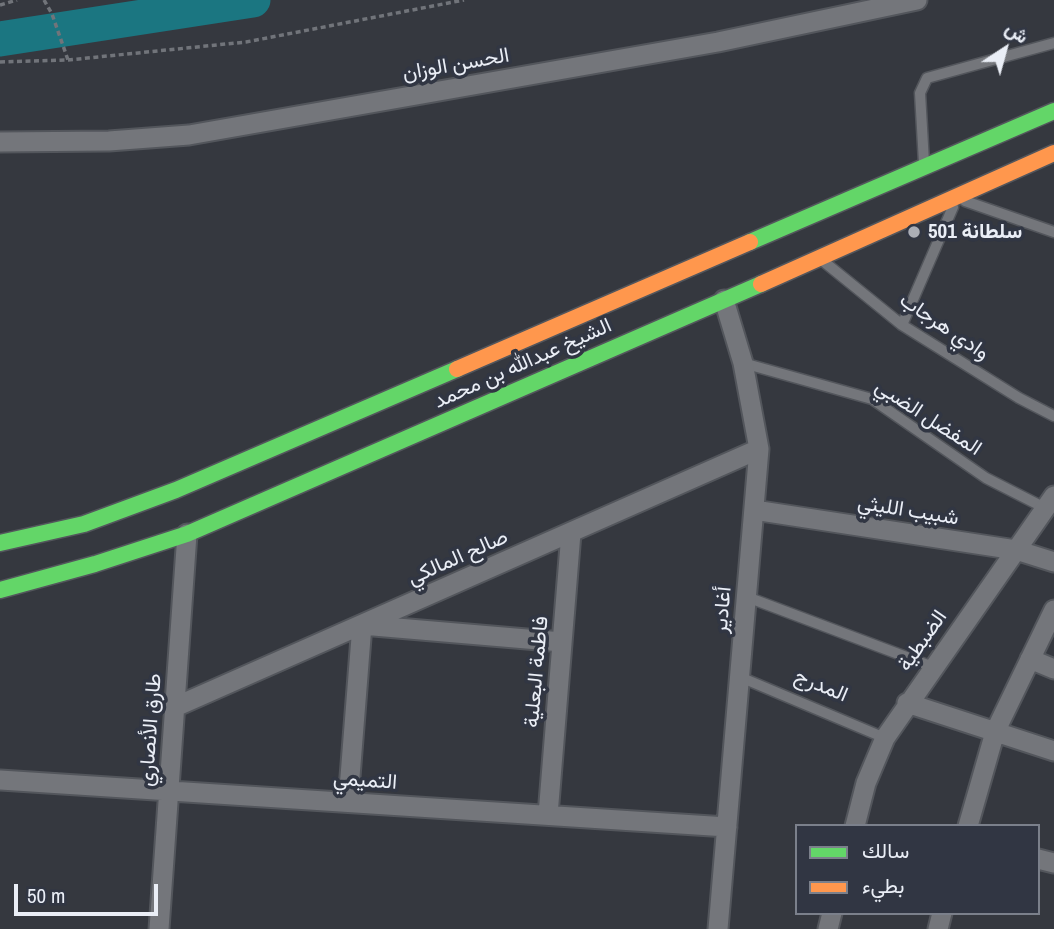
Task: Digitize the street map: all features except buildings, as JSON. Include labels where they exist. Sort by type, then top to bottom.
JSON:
[{"type":"main road","name":"الشيخ عبدالله بن محمد","points":[[0,543],[84,524],[176,489],[1054,111]]},
{"type":"main road","name":"الشيخ عبدالله بن محمد","points":[[0,590],[95,564],[187,534],[957,198],[1054,153]]},
{"type":"street","name":"الحسن الوزان","points":[[0,142],[109,141],[189,135],[718,41],[916,0]]},
{"type":"street","name":"أغادير","points":[[718,929],[759,450],[743,363],[724,300]]},
{"type":"street","name":"صالح المالكي","points":[[175,707],[759,450]]},
{"type":"street","name":"الضبطية","points":[[856,824],[866,783],[885,738],[1050,502]]},
{"type":"street","name":"شبيب الليثي","points":[[754,510],[1016,550],[1054,562]]},
{"type":"street","name":"فاطمة البعلية","points":[[548,815],[571,533]]},
{"type":"street","name":"طارق الأنصاري","points":[[159,929],[187,534]]},
{"type":"street","points":[[0,590],[0,599]]},
{"type":"street","points":[[969,824],[995,732],[1054,610]]},
{"type":"street","points":[[348,802],[362,625],[562,642]]},
{"type":"street","points":[[1030,659],[1054,669]]},
{"type":"street","points":[[907,703],[1054,751]]},
{"type":"street","name":"التميمي","points":[[0,780],[727,827]]},
{"type":"lane","points":[[924,167],[920,93],[927,78],[1054,43]]},
{"type":"lane","points":[[902,325],[957,198],[1054,232]]},
{"type":"lane","name":"وادي هرجاب","points":[[819,258],[902,325],[1019,398],[1054,416]]},
{"type":"lane","name":"المفضل الضبي","points":[[743,363],[872,399],[986,478],[1050,502]]},
{"type":"lane","points":[[747,597],[933,667]]},
{"type":"lane","name":"المدرج","points":[[740,677],[885,738]]},
{"type":"path","points":[[0,5],[17,0]]},
{"type":"path","points":[[44,0],[68,60]]},
{"type":"path","points":[[0,62],[68,60],[246,42],[464,0]]},
{"type":"waterway","points":[[0,39],[253,0]]},
{"type":"traffic: fast","points":[[750,242],[1054,111]]},
{"type":"traffic: fast","points":[[0,590],[95,564],[187,534],[761,284]]},
{"type":"traffic: fast","points":[[0,543],[84,524],[176,490],[457,369]]},
{"type":"traffic: slow","points":[[761,284],[1054,153]]},
{"type":"traffic: slow","points":[[457,369],[750,242]]},
{"type":"place","name":"سلطانة 501","points":[[914,232]]}]
